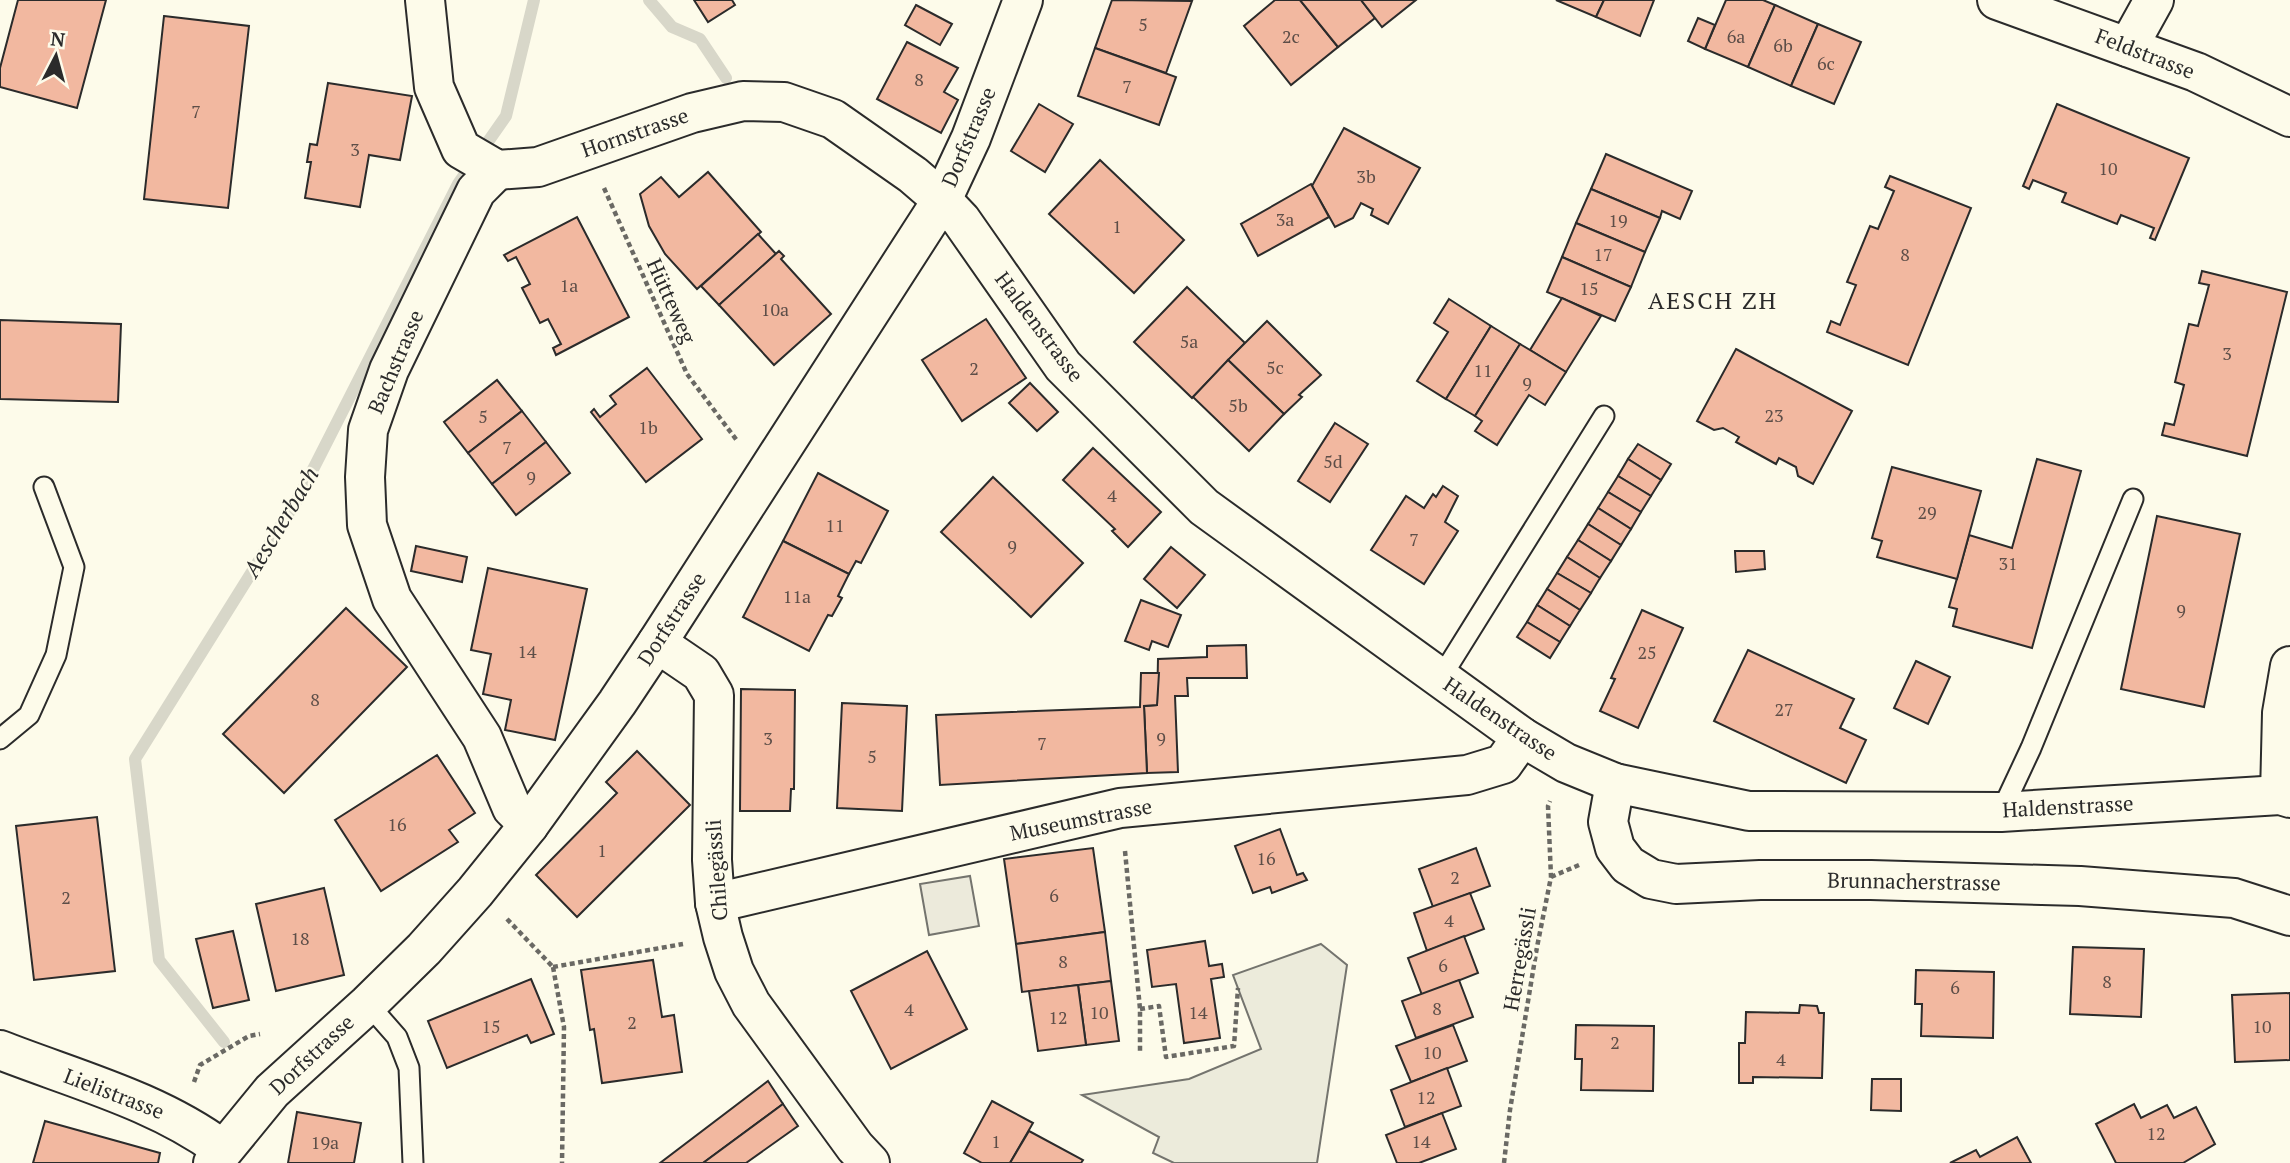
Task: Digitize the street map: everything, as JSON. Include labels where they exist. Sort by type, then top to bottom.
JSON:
[{"type":"street","points":[[425,0],[434,87],[461,149],[497,170]]},
{"type":"street","name":"Dorfstrasse","points":[[218,1156],[272,1091],[424,949],[475,892],[529,825],[617,703],[942,200],[971,138],[1023,0]]},
{"type":"street","name":"Feldstrasse","points":[[1997,0],[2196,72],[2290,117]]},
{"type":"street","points":[[2128,47],[2154,0]]},
{"type":"street","name":"Hornstrasse","points":[[497,170],[538,167],[692,113],[743,101],[783,102],[833,120],[913,175],[942,200]]},
{"type":"street","name":"Bachstrasse","points":[[497,170],[476,191],[385,382],[368,430],[365,477],[367,525],[392,599],[482,737],[512,808],[529,825]]},
{"type":"street","name":"Haldenstrasse","points":[[942,200],[961,220],[1063,366],[1204,507],[1522,737],[1566,763],[1615,783],[1749,811],[2001,812],[2285,797]]},
{"type":"street","name":"Chilegässli","points":[[657,643],[701,673],[714,695],[712,860],[719,920],[734,971],[751,1004],[855,1147],[870,1163]]},
{"type":"street","points":[[2285,797],[2282,713],[2290,666]]},
{"type":"street","name":"Museumstrasse","points":[[719,920],[1120,808],[1467,775],[1503,764],[1522,737]]},
{"type":"street","name":"Brunnacherstrasse","points":[[1615,783],[1608,822],[1615,848],[1628,865],[1651,879],[1676,884],[1760,880],[1871,880],[2080,886],[2234,898],[2290,916]]},
{"type":"street","name":"Lielistrasse","points":[[0,1050],[164,1113],[199,1132],[218,1156]]},
{"type":"lane","points":[[1440,679],[1604,416]]},
{"type":"lane","points":[[0,738],[29,715],[50,667],[74,567],[44,487]]},
{"type":"lane","points":[[2001,812],[2031,748],[2133,499]]},
{"type":"lane","points":[[368,1003],[397,1037],[409,1068],[413,1163]]},
{"type":"path","name":"Hütteweg","points":[[586,149],[687,373],[740,444]]},
{"type":"path","name":"Herregässli","points":[[1504,1163],[1512,1097],[1551,877],[1548,806],[1566,763]]},
{"type":"path","points":[[1120,808],[1140,1009],[1140,1052]]},
{"type":"path","points":[[475,892],[496,908],[553,967],[564,1027],[562,1163]]},
{"type":"path","points":[[553,967],[719,920]]},
{"type":"path","points":[[1140,1009],[1159,1006],[1166,1057],[1234,1046],[1238,988]]},
{"type":"path","points":[[191,1089],[200,1065],[249,1036],[260,1034]]},
{"type":"shaded area","points":[[970,876],[979,926],[929,935],[920,884]]},
{"type":"shaded area","points":[[1321,944],[1347,965],[1317,1163],[1174,1163],[1153,1153],[1159,1137],[1082,1095],[1189,1079],[1261,1049],[1233,975]]},
{"type":"building","points":[[18,0],[106,0],[77,108],[0,87],[0,68]]},
{"type":"building","points":[[694,0],[732,0],[735,5],[708,22]]},
{"type":"building","points":[[1112,0],[1192,1],[1166,73],[1095,48]]},
{"type":"building","points":[[1275,0],[1300,0],[1338,47],[1291,85],[1244,26]]},
{"type":"building","points":[[1300,0],[1361,0],[1375,18],[1338,47]]},
{"type":"building","points":[[1361,0],[1416,0],[1382,27]]},
{"type":"building","points":[[1556,0],[1604,0],[1596,17]]},
{"type":"building","points":[[1604,0],[1654,0],[1640,36],[1596,17]]},
{"type":"building","points":[[1726,0],[1763,0],[1775,5],[1748,67],[1705,49]]},
{"type":"building","points":[[916,5],[952,24],[940,45],[905,25]]},
{"type":"building","points":[[1775,5],[1818,24],[1791,86],[1748,67]]},
{"type":"building","points":[[164,16],[249,26],[228,208],[144,199]]},
{"type":"building","points":[[1698,18],[1715,25],[1705,49],[1688,41]]},
{"type":"building","points":[[1818,24],[1861,42],[1834,104],[1791,86]]},
{"type":"building","points":[[907,42],[958,68],[944,92],[958,100],[941,133],[877,99]]},
{"type":"building","points":[[1095,48],[1176,77],[1159,125],[1078,96]]},
{"type":"building","points":[[328,83],[412,96],[400,160],[369,155],[360,207],[305,198],[311,162],[307,162],[310,144],[317,145]]},
{"type":"building","points":[[1039,104],[1073,124],[1045,172],[1011,151]]},
{"type":"building","points":[[2057,104],[2189,158],[2155,240],[2150,238],[2154,228],[2121,215],[2117,224],[2062,202],[2066,193],[2033,180],[2029,189],[2023,186]]},
{"type":"building","points":[[1344,128],[1420,168],[1388,224],[1371,215],[1373,209],[1361,203],[1353,218],[1335,227],[1312,186]]},
{"type":"building","points":[[1606,154],[1692,191],[1680,219],[1662,211],[1660,218],[1591,189]]},
{"type":"building","points":[[1100,160],[1184,240],[1134,293],[1049,214]]},
{"type":"building","points":[[708,172],[761,232],[697,289],[665,254],[649,226],[640,194],[661,177],[679,197]]},
{"type":"building","points":[[1890,176],[1971,208],[1908,365],[1827,332],[1831,321],[1840,325],[1856,285],[1847,282],[1870,226],[1878,229],[1894,191],[1885,187]]},
{"type":"building","points":[[1311,184],[1329,217],[1258,256],[1241,224]]},
{"type":"building","points":[[1591,189],[1660,218],[1645,252],[1576,223]]},
{"type":"building","points":[[577,217],[629,317],[556,355],[553,348],[561,344],[548,319],[540,323],[522,288],[530,284],[516,257],[508,261],[504,255]]},
{"type":"building","points":[[1576,223],[1645,252],[1631,287],[1562,257]]},
{"type":"building","points":[[758,234],[776,254],[719,305],[701,286]]},
{"type":"building","points":[[779,251],[784,256],[781,259],[831,314],[774,365],[719,305]]},
{"type":"building","points":[[1562,257],[1631,287],[1615,321],[1547,292]]},
{"type":"building","points":[[2202,271],[2287,292],[2247,456],[2162,435],[2165,423],[2174,425],[2184,385],[2175,382],[2189,324],[2198,326],[2209,285],[2199,283]]},
{"type":"building","points":[[1187,287],[1245,343],[1192,398],[1134,342]]},
{"type":"building","points":[[1562,298],[1601,316],[1566,372],[1530,350]]},
{"type":"building","points":[[1449,299],[1491,326],[1446,399],[1417,381],[1448,332],[1434,323]]},
{"type":"building","points":[[986,319],[1026,378],[962,421],[922,360]]},
{"type":"building","points":[[0,320],[121,324],[118,402],[0,399]]},
{"type":"building","points":[[1267,321],[1321,375],[1299,395],[1302,397],[1284,414],[1228,360]]},
{"type":"building","points":[[1491,326],[1520,344],[1475,416],[1446,399]]},
{"type":"building","points":[[1520,344],[1566,372],[1545,405],[1529,395],[1497,445],[1475,431],[1482,421],[1475,416]]},
{"type":"building","points":[[1736,349],[1852,411],[1813,484],[1798,476],[1796,467],[1779,458],[1776,464],[1736,442],[1739,437],[1723,428],[1714,430],[1697,421]]},
{"type":"building","points":[[1228,360],[1284,414],[1249,451],[1193,397]]},
{"type":"building","points":[[647,368],[702,439],[646,482],[591,412],[594,409],[600,417],[616,404],[610,396]]},
{"type":"building","points":[[497,380],[522,411],[468,453],[444,422]]},
{"type":"building","points":[[1030,383],[1058,412],[1037,431],[1009,403]]},
{"type":"building","points":[[522,411],[546,442],[492,484],[468,453]]},
{"type":"building","points":[[1335,423],[1368,444],[1330,502],[1298,481]]},
{"type":"building","points":[[546,442],[570,473],[516,515],[492,484]]},
{"type":"building","points":[[1638,444],[1671,464],[1661,480],[1628,459]]},
{"type":"building","points":[[1093,448],[1161,512],[1128,547],[1112,531],[1115,529],[1063,480]]},
{"type":"building","points":[[1628,459],[1661,480],[1651,496],[1618,476]]},
{"type":"building","points":[[2037,459],[2081,471],[2032,648],[1953,626],[1957,609],[1949,607],[1969,535],[2012,548]]},
{"type":"building","points":[[1892,467],[1981,491],[1957,579],[1877,557],[1882,541],[1872,538]]},
{"type":"building","points":[[818,473],[888,511],[861,563],[856,561],[849,574],[783,541]]},
{"type":"building","points":[[1618,476],[1651,496],[1641,512],[1608,492]]},
{"type":"building","points":[[993,477],[1083,563],[1031,617],[941,532]]},
{"type":"building","points":[[1443,486],[1458,496],[1445,522],[1458,531],[1424,584],[1371,550],[1406,496],[1424,508],[1433,494],[1436,497]]},
{"type":"building","points":[[1608,492],[1641,512],[1631,529],[1598,508]]},
{"type":"building","points":[[1598,508],[1631,529],[1621,545],[1588,524]]},
{"type":"building","points":[[2157,516],[2240,534],[2204,707],[2121,689]]},
{"type":"building","points":[[1588,524],[1621,545],[1611,561],[1578,540]]},
{"type":"building","points":[[1578,540],[1611,561],[1600,578],[1567,557]]},
{"type":"building","points":[[783,541],[849,574],[838,596],[842,598],[832,616],[828,615],[809,651],[743,617]]},
{"type":"building","points":[[416,546],[467,557],[462,582],[411,571]]},
{"type":"building","points":[[1171,547],[1205,575],[1177,608],[1144,579]]},
{"type":"building","points":[[1735,551],[1764,551],[1765,569],[1736,572]]},
{"type":"building","points":[[1567,557],[1600,578],[1591,593],[1557,573]]},
{"type":"building","points":[[488,568],[587,589],[555,740],[505,730],[511,700],[483,694],[491,654],[471,650]]},
{"type":"building","points":[[1557,573],[1591,593],[1580,610],[1547,589]]},
{"type":"building","points":[[1547,589],[1580,610],[1570,626],[1537,605]]},
{"type":"building","points":[[1141,600],[1181,615],[1168,647],[1152,641],[1149,650],[1125,641]]},
{"type":"building","points":[[1537,605],[1570,626],[1560,642],[1527,622]]},
{"type":"building","points":[[346,608],[407,667],[284,793],[223,734]]},
{"type":"building","points":[[1642,610],[1683,628],[1638,728],[1600,711],[1615,679],[1611,678]]},
{"type":"building","points":[[1527,622],[1560,642],[1550,658],[1517,637]]},
{"type":"building","points":[[1246,645],[1247,678],[1187,678],[1188,696],[1175,696],[1178,772],[1147,773],[1144,706],[1157,705],[1158,659],[1207,657],[1207,646]]},
{"type":"building","points":[[1748,650],[1854,699],[1840,728],[1866,740],[1846,783],[1714,721]]},
{"type":"building","points":[[1916,661],[1950,677],[1928,724],[1894,708]]},
{"type":"building","points":[[1141,673],[1159,673],[1157,705],[1144,706],[1147,773],[940,785],[936,715],[1140,707]]},
{"type":"building","points":[[741,689],[795,690],[794,789],[791,789],[790,811],[740,811]]},
{"type":"building","points":[[842,703],[907,706],[902,811],[837,808]]},
{"type":"building","points":[[637,751],[690,805],[577,917],[536,875],[617,793],[606,782]]},
{"type":"building","points":[[437,755],[475,813],[449,830],[458,842],[381,891],[335,820]]},
{"type":"building","points":[[97,817],[115,971],[34,980],[16,826]]},
{"type":"building","points":[[1280,829],[1297,875],[1303,873],[1307,880],[1272,893],[1270,887],[1253,893],[1235,846]]},
{"type":"building","points":[[1093,848],[1105,932],[1016,944],[1004,859]]},
{"type":"building","points":[[1476,848],[1490,886],[1433,907],[1419,869]]},
{"type":"building","points":[[324,888],[344,975],[276,991],[256,904]]},
{"type":"building","points":[[1470,893],[1484,929],[1427,951],[1414,913]]},
{"type":"building","points":[[233,931],[249,1000],[213,1008],[196,939]]},
{"type":"building","points":[[1105,932],[1111,981],[1022,992],[1016,944]]},
{"type":"building","points":[[1464,936],[1478,973],[1422,995],[1408,958]]},
{"type":"building","points":[[1205,941],[1209,966],[1222,964],[1224,977],[1211,979],[1220,1038],[1184,1043],[1176,984],[1152,987],[1147,950]]},
{"type":"building","points":[[2073,947],[2144,949],[2141,1017],[2070,1014]]},
{"type":"building","points":[[927,951],[967,1029],[891,1069],[851,991]]},
{"type":"building","points":[[653,960],[662,1017],[674,1015],[682,1072],[602,1083],[594,1029],[590,1030],[581,970]]},
{"type":"building","points":[[1916,970],[1994,972],[1993,1038],[1921,1036],[1922,1004],[1915,1004]]},
{"type":"building","points":[[531,979],[554,1034],[531,1043],[527,1035],[447,1068],[428,1021]]},
{"type":"building","points":[[1459,980],[1473,1017],[1416,1038],[1402,1001]]},
{"type":"building","points":[[1111,981],[1119,1041],[1086,1045],[1078,985]]},
{"type":"building","points":[[1078,985],[1086,1045],[1038,1051],[1029,991]]},
{"type":"building","points":[[2290,993],[2290,1060],[2235,1062],[2232,995]]},
{"type":"building","points":[[1800,1005],[1817,1006],[1819,1013],[1824,1013],[1822,1078],[1753,1077],[1753,1083],[1739,1083],[1739,1043],[1745,1043],[1746,1012],[1799,1013]]},
{"type":"building","points":[[1453,1025],[1467,1061],[1411,1082],[1396,1046]]},
{"type":"building","points":[[1576,1025],[1654,1026],[1653,1091],[1581,1090],[1582,1059],[1575,1059]]},
{"type":"building","points":[[1447,1068],[1461,1106],[1405,1127],[1391,1090]]},
{"type":"building","points":[[1872,1079],[1901,1079],[1901,1111],[1871,1110]]},
{"type":"building","points":[[768,1081],[783,1104],[703,1163],[660,1163]]},
{"type":"building","points":[[992,1101],[1033,1123],[1010,1163],[982,1163],[964,1153]]},
{"type":"building","points":[[783,1104],[798,1126],[746,1163],[703,1163]]},
{"type":"building","points":[[2134,1104],[2141,1118],[2167,1105],[2174,1118],[2196,1107],[2215,1144],[2183,1163],[2116,1163],[2096,1124]]},
{"type":"building","points":[[297,1112],[361,1123],[354,1163],[288,1163]]},
{"type":"building","points":[[1442,1113],[1456,1149],[1419,1163],[1397,1163],[1386,1135]]},
{"type":"building","points":[[45,1121],[160,1153],[158,1163],[33,1163]]},
{"type":"building","points":[[1029,1131],[1083,1160],[1081,1163],[1010,1163]]},
{"type":"building","points":[[2017,1137],[2031,1163],[1950,1163],[1976,1150],[1980,1157]]},
{"type":"waterway","name":"Aescherbach","points":[[478,156],[506,116],[534,0]]},
{"type":"waterway","points":[[649,0],[672,27],[700,39],[726,78]]},
{"type":"waterway","name":"Aescherbach","points":[[224,1042],[159,960],[135,759],[300,495],[467,171]]},
{"type":"district","name":"AESCH ZH","points":[[1713,301]]}]
